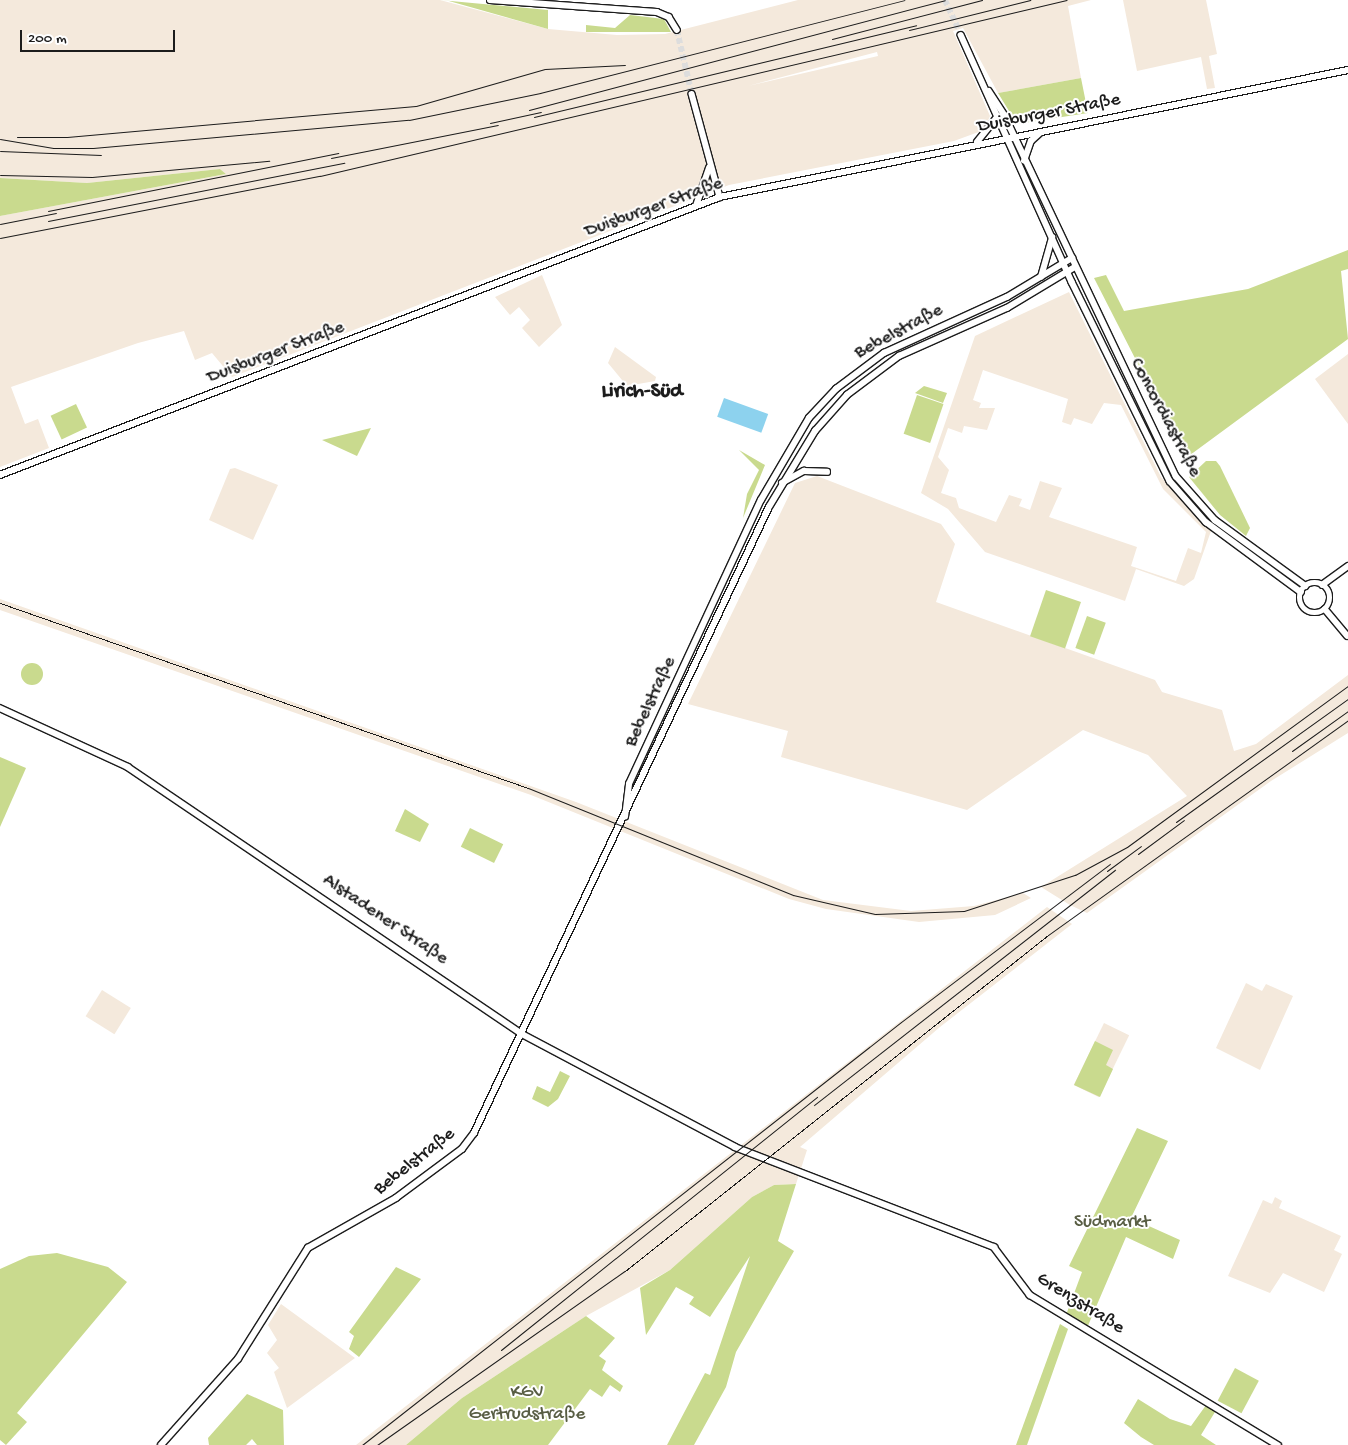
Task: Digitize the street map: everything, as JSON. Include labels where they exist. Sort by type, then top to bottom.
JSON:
[{"type":"street","points":[[490,0],[657,12],[669,17],[677,30]]},
{"type":"street","points":[[961,35],[984,85]]},
{"type":"street","name":"Duisburger Straße","points":[[0,475],[720,197],[977,143],[1348,70]]},
{"type":"street","name":"Concordiastraße","points":[[984,85],[1006,138],[1068,272],[1176,489],[1206,522],[1301,592],[1305,610],[1315,613],[1325,609]]},
{"type":"street","name":"Concordiastraße","points":[[984,85],[999,104],[1150,428],[1182,484],[1222,526],[1306,586]]},
{"type":"street","points":[[692,94],[709,168],[720,197]]},
{"type":"street","points":[[977,143],[997,117]]},
{"type":"street","points":[[1024,161],[1031,140],[1042,131]]},
{"type":"street","points":[[695,207],[709,168]]},
{"type":"street","points":[[1040,277],[1052,238]]},
{"type":"street","points":[[1065,262],[1072,258]]},
{"type":"street","name":"Bebelstraße","points":[[625,817],[629,784],[714,601],[783,457],[820,405],[884,353],[971,313],[1065,262]]},
{"type":"street","points":[[1068,272],[1075,267]]},
{"type":"street","name":"Bebelstraße","points":[[161,1445],[238,1359],[308,1248],[379,1209],[462,1149],[482,1120],[782,483],[815,431],[862,382],[909,351],[966,326],[1068,272]]},
{"type":"street","points":[[966,326],[971,313]]},
{"type":"street","points":[[782,483],[804,471],[827,472]]},
{"type":"street","points":[[1301,592],[1306,586],[1322,585],[1348,566]]},
{"type":"street","points":[[1322,585],[1330,595],[1325,609],[1348,636]]},
{"type":"street","points":[[714,601],[723,606]]},
{"type":"street","name":"Alstadener Straße","points":[[0,708],[128,767],[522,1034],[754,1155]]},
{"type":"street","name":"Grenzstraße","points":[[754,1155],[994,1247],[1030,1295],[1278,1445]]},
{"type":"street","points":[[1266,1445],[1268,1438]]},
{"type":"shaded area","points":[[0,0],[440,0],[548,29],[617,35],[665,34],[798,0],[1091,0],[1068,6],[1081,78],[998,93],[963,28],[953,31],[990,116],[984,130],[954,141],[729,185],[232,377],[212,353],[195,360],[184,331],[138,343],[11,387],[25,424],[38,419],[49,448],[0,467],[0,216],[226,174],[220,169],[87,183],[0,178]],"holes":[[[877,52],[878,56],[748,86]]]},
{"type":"shaded area","points":[[1123,0],[1206,0],[1217,54],[1209,56],[1215,88],[1207,89],[1201,57],[1137,71]]},
{"type":"shaded area","points":[[542,275],[562,325],[539,347],[522,328],[530,320],[519,307],[510,315],[495,297]]},
{"type":"shaded area","points":[[1069,292],[1161,477],[1211,531],[1194,579],[1184,586],[1136,569],[1125,601],[985,552],[948,509],[921,493],[975,336]],"holes":[[[983,370],[1068,399],[1062,422],[1071,425],[1074,418],[1092,424],[1104,403],[1121,405],[1163,489],[1206,532],[1201,553],[1188,548],[1176,581],[1131,566],[1137,547],[1049,517],[1062,488],[1040,481],[1030,510],[1019,506],[1022,499],[1009,495],[996,522],[959,508],[956,498],[941,493],[949,470],[938,457],[948,428],[962,433],[964,426],[987,430],[995,408],[979,408],[981,403],[973,400]]]},
{"type":"shaded area","points":[[615,347],[656,377],[655,381],[627,386],[608,363]]},
{"type":"shaded area","points":[[1348,354],[1348,424],[1315,379]]},
{"type":"shaded area","points":[[235,468],[278,485],[253,540],[209,520],[230,469]]},
{"type":"shaded area","points":[[817,476],[941,524],[955,544],[936,602],[1155,680],[1162,692],[1222,710],[1234,751],[1256,744],[1348,675],[1348,733],[1271,781],[1087,913],[1070,905],[1041,887],[1187,796],[1148,755],[1083,730],[967,810],[781,757],[788,731],[688,704],[795,483]]},
{"type":"shaded area","points":[[0,599],[576,802],[823,900],[911,911],[974,906],[1023,893],[1031,898],[995,915],[919,922],[826,909],[789,899],[531,795],[0,610]]},
{"type":"shaded area","points":[[1047,907],[1072,924],[940,1027],[800,1147],[807,1150],[796,1184],[774,1185],[752,1197],[670,1270],[586,1316],[462,1398],[406,1445],[356,1445]]},
{"type":"shaded area","points":[[1246,983],[1262,991],[1266,984],[1293,996],[1260,1070],[1216,1048]]},
{"type":"shaded area","points":[[102,990],[131,1008],[114,1034],[86,1016]]},
{"type":"shaded area","points":[[1104,1023],[1129,1035],[1099,1097],[1074,1085]]},
{"type":"shaded area","points":[[1275,1197],[1282,1201],[1279,1208],[1341,1236],[1334,1250],[1342,1254],[1324,1292],[1283,1273],[1270,1293],[1228,1276],[1263,1200],[1272,1204]]},
{"type":"shaded area","points":[[281,1304],[355,1358],[287,1408],[274,1372],[279,1368],[267,1353],[277,1340],[268,1325]]},
{"type":"green space","points":[[440,0],[548,10],[548,29],[449,1]]},
{"type":"green space","points":[[630,15],[664,19],[671,32],[586,32],[586,25],[615,28]]},
{"type":"green space","points":[[1081,78],[1088,113],[1017,124],[998,93]]},
{"type":"green space","points":[[220,169],[226,174],[0,216],[0,178],[87,183]]},
{"type":"green space","points":[[1348,250],[1348,269],[1341,271],[1348,339],[1186,458],[1094,278],[1106,275],[1124,311],[1248,289]]},
{"type":"green space","points":[[924,386],[947,393],[943,403],[915,393]]},
{"type":"green space","points":[[917,395],[943,404],[930,443],[904,434]]},
{"type":"green space","points":[[76,404],[87,428],[62,439],[51,416]]},
{"type":"green space","points":[[371,428],[357,456],[322,440]]},
{"type":"green space","points":[[739,450],[765,465],[743,518],[747,494],[759,470]]},
{"type":"green space","points":[[1206,461],[1216,461],[1220,466],[1250,528],[1246,536],[1220,515],[1189,477]]},
{"type":"green space","points":[[1046,590],[1081,602],[1065,648],[1030,636]]},
{"type":"green space","points":[[1087,616],[1106,623],[1094,655],[1075,648]]},
{"type":"green space","points":[[28,663],[36,663],[43,670],[43,678],[36,685],[28,685],[21,678],[21,670]]},
{"type":"green space","points":[[0,757],[26,768],[0,827]]},
{"type":"green space","points":[[405,809],[429,824],[420,842],[395,831]]},
{"type":"green space","points":[[470,828],[503,844],[494,863],[461,847]]},
{"type":"green space","points":[[1095,1041],[1113,1050],[1106,1065],[1113,1069],[1100,1097],[1074,1085]]},
{"type":"green space","points":[[560,1071],[570,1076],[558,1099],[548,1107],[532,1099],[537,1086],[550,1092]]},
{"type":"green space","name":"Südmarkt","points":[[1137,1128],[1168,1141],[1131,1218],[1180,1240],[1173,1259],[1126,1237],[1087,1328],[1066,1315],[1082,1272],[1069,1266]]},
{"type":"green space","points":[[796,1184],[778,1241],[794,1251],[736,1352],[726,1387],[694,1445],[667,1445],[705,1373],[710,1375],[750,1256],[710,1317],[689,1304],[694,1297],[676,1287],[646,1335],[640,1288],[670,1270],[752,1197],[774,1185]]},
{"type":"green space","points":[[57,1253],[108,1267],[127,1282],[17,1413],[27,1422],[6,1445],[0,1440],[0,1269],[29,1256]]},
{"type":"green space","points":[[396,1267],[421,1279],[359,1357],[349,1349],[354,1336],[349,1332]]},
{"type":"green space","name":"KGV Gertrudstraße","points":[[586,1316],[615,1338],[599,1356],[606,1361],[602,1370],[623,1386],[620,1392],[610,1385],[602,1397],[590,1389],[548,1445],[406,1445],[462,1398]]},
{"type":"green space","points":[[1060,1324],[1068,1329],[1027,1445],[1016,1445]]},
{"type":"green space","points":[[1235,1368],[1259,1381],[1241,1413],[1218,1401]]},
{"type":"green space","points":[[247,1394],[283,1410],[284,1445],[257,1445],[252,1439],[246,1445],[209,1445],[208,1438]]},
{"type":"green space","points":[[1138,1399],[1170,1419],[1191,1426],[1209,1401],[1218,1407],[1201,1435],[1216,1445],[1154,1445],[1124,1423]]},
{"type":"water","points":[[724,398],[768,414],[761,433],[717,417]]},
{"type":"tunnel","points":[[945,0],[961,35]]},
{"type":"tunnel","points":[[677,30],[692,94]]},
{"type":"railway","points":[[0,139],[53,148],[93,148],[409,120],[540,93],[904,0]]},
{"type":"railway","points":[[529,110],[945,0]]},
{"type":"railway","points":[[832,39],[982,0]]},
{"type":"railway","points":[[909,30],[1030,0]]},
{"type":"railway","points":[[0,238],[320,176],[1067,0]]},
{"type":"railway","points":[[534,117],[916,25]]},
{"type":"railway","points":[[17,137],[67,137],[416,106],[545,69],[625,65]]},
{"type":"railway","points":[[490,123],[541,112]]},
{"type":"railway","points":[[331,158],[498,125]]},
{"type":"railway","points":[[0,151],[101,155]]},
{"type":"railway","points":[[48,211],[338,153]]},
{"type":"railway","points":[[0,175],[92,177],[269,161]]},
{"type":"railway","points":[[48,221],[344,163]]},
{"type":"railway","points":[[0,224],[56,213]]},
{"type":"railway","points":[[0,603],[528,788],[793,895],[875,914],[964,911],[1075,875],[1127,847],[1348,686]]},
{"type":"railway","points":[[1176,822],[1348,699]]},
{"type":"railway","points":[[1292,751],[1348,711]]},
{"type":"railway","points":[[377,1445],[625,1271],[1048,935],[1348,720]]},
{"type":"railway","points":[[1138,854],[1184,820]]},
{"type":"railway","points":[[1107,871],[1141,846]]},
{"type":"railway","points":[[362,1445],[901,1022],[1110,864]]},
{"type":"railway","points":[[814,1105],[1115,870]]},
{"type":"railway","points":[[501,1350],[817,1097]]},
{"type":"district","name":"Lirich-Süd","points":[[642,393]]}]
